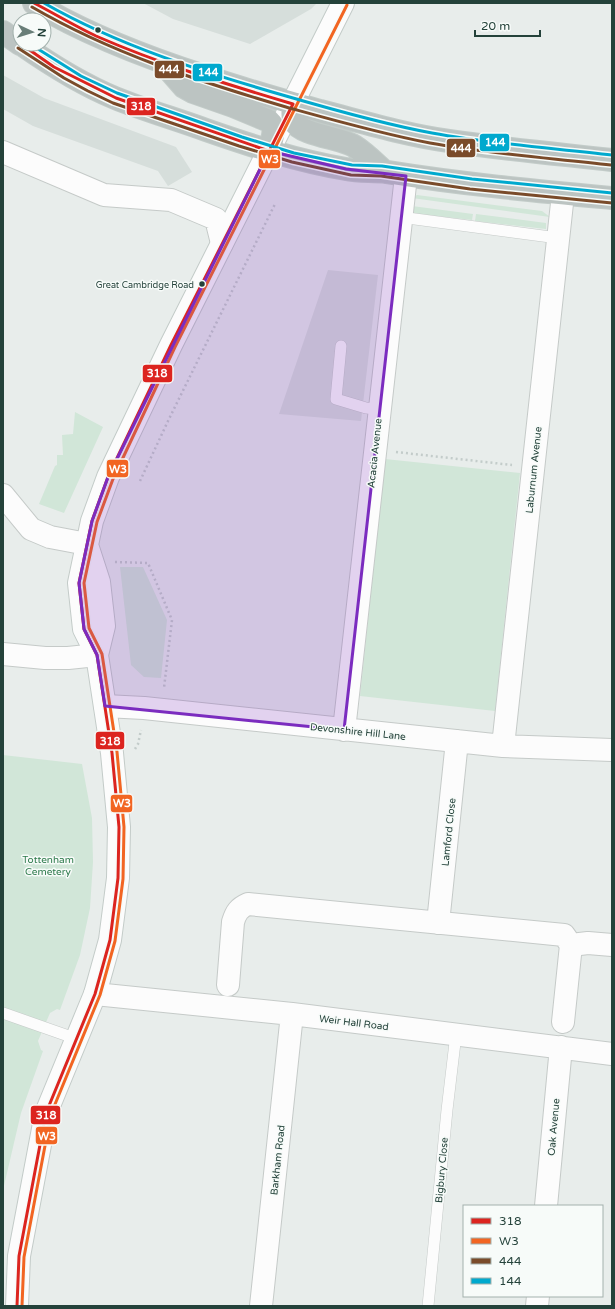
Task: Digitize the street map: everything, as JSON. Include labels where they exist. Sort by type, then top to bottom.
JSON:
[{"type":"highway","points":[[34,3],[84,30],[162,62],[293,104],[418,136],[612,160]]},
{"type":"highway","points":[[3,32],[12,38]]},
{"type":"highway","points":[[32,52],[54,67],[116,98],[269,151],[311,162],[346,169],[563,194],[612,198]]},
{"type":"highway","points":[[162,62],[184,86],[193,92],[269,121],[274,129],[269,151]]},
{"type":"highway","points":[[293,104],[292,115],[294,122],[299,127],[355,146],[395,174]]},
{"type":"street","points":[[17,1306],[19,1256],[46,1113],[96,994],[110,940],[118,878],[120,827],[97,654],[104,626],[99,582],[87,544],[92,521],[108,477],[202,281],[343,3]]},
{"type":"street","points":[[3,152],[104,194],[171,200],[216,219],[222,243]]},
{"type":"street","name":"Acacia Avenue","points":[[344,730],[400,217],[395,174]]},
{"type":"street","name":"Laburnum Avenue","points":[[503,746],[563,194]]},
{"type":"street","points":[[3,495],[31,529],[50,537],[87,544]]},
{"type":"street","points":[[3,654],[45,658],[68,658],[97,654]]},
{"type":"street","name":"Devonshire Hill Lane","points":[[105,706],[144,708],[503,746],[612,750]]},
{"type":"street","name":"Lamford Close","points":[[438,923],[457,741]]},
{"type":"street","points":[[228,985],[233,922],[240,907],[248,904],[438,923],[612,945]]},
{"type":"street","name":"Oak Avenue","points":[[546,1205],[562,1035],[568,940]]},
{"type":"street","name":"Weir Hall Road","points":[[96,994],[292,1014],[456,1034],[562,1035],[612,1054]]},
{"type":"street","name":"Barkham Road","points":[[261,1306],[292,1014]]},
{"type":"lane","points":[[400,217],[558,238]]},
{"type":"lane","points":[[341,346],[336,399],[366,408],[379,409]]},
{"type":"lane","points":[[226,1008],[228,985]]},
{"type":"lane","points":[[3,1013],[77,1038]]},
{"type":"lane","name":"Bigbury Close","points":[[428,1306],[456,1034]]},
{"type":"path","points":[[140,481],[171,414],[275,204]]},
{"type":"path","points":[[393,452],[512,465]]},
{"type":"path","points":[[114,562],[148,563],[172,620],[164,688]]},
{"type":"highlighted area","points":[[269,151],[346,169],[406,176],[344,730],[105,706],[97,655],[84,629],[79,583],[92,521],[108,477]]},
{"type":"shaded area","points":[[143,3],[317,3],[311,9],[250,44],[173,19]]},
{"type":"shaded area","points":[[3,75],[44,98],[176,147],[192,172],[168,186],[158,171],[33,126],[3,109]]},
{"type":"shaded area","points":[[328,270],[378,275],[361,421],[279,414]]},
{"type":"green space","points":[[417,195],[542,211],[550,217],[412,198]]},
{"type":"green space","points":[[412,206],[473,214],[472,220],[410,213]]},
{"type":"green space","points":[[476,214],[546,223],[546,229],[475,221]]},
{"type":"green space","points":[[75,412],[103,427],[64,513],[39,504],[55,466],[57,465],[57,455],[63,455],[62,435],[73,434]]},
{"type":"green space","points":[[385,459],[520,473],[495,711],[360,696]]},
{"type":"green space","points":[[120,567],[143,567],[167,620],[161,678],[144,677],[131,665]]},
{"type":"green space","name":"Tottenham Cemetery","points":[[3,755],[82,764],[92,818],[93,862],[90,908],[80,955],[60,1010],[57,1009],[50,1013],[38,1041],[41,1050],[43,1051],[21,1113],[3,1190]]},
{"type":"transit line","name":"318","points":[[17,1306],[19,1256],[46,1113],[95,994],[110,940],[118,878],[119,827],[112,753],[97,655],[84,629],[79,583],[92,521],[108,477],[171,345],[293,104],[144,56],[96,36],[34,3]]},
{"type":"transit line","name":"144","points":[[44,3],[102,32],[162,57],[255,87],[359,116],[454,137],[612,155]]},
{"type":"transit line","name":"W3","points":[[22,1306],[24,1257],[51,1114],[100,995],[115,941],[123,879],[124,827],[117,752],[102,654],[89,628],[84,583],[97,522],[113,479],[175,347],[347,5]]},
{"type":"transit line","name":"444","points":[[32,7],[124,52],[220,87],[322,117],[394,135],[453,147],[611,165]]},
{"type":"transit line","name":"444","points":[[24,52],[64,78],[113,103],[239,146],[292,162],[351,175],[381,176],[470,189],[612,203]]},
{"type":"transit line","name":"318","points":[[32,52],[54,67],[116,98],[269,151]]},
{"type":"transit line","name":"144","points":[[43,52],[81,76],[117,93],[242,137],[294,153],[352,165],[382,166],[472,179],[612,193]]},
{"type":"place","name":"Great Cambridge Road","points":[[202,284]]}]
